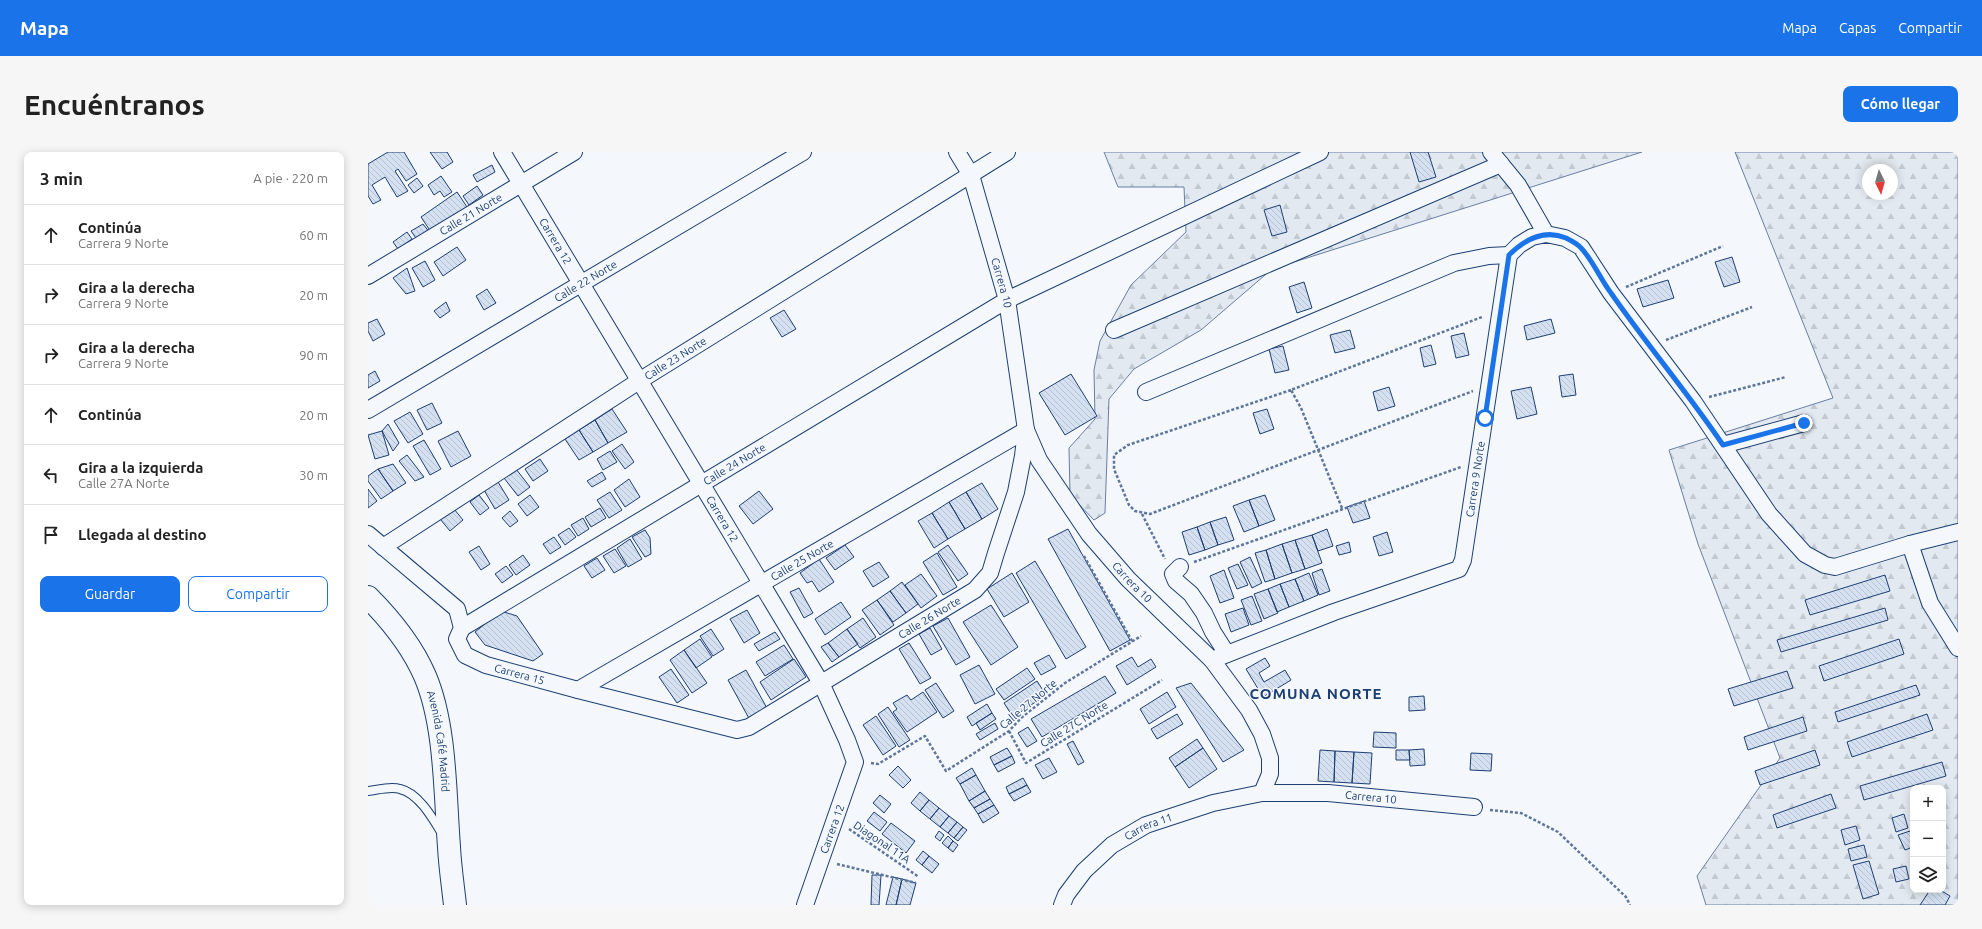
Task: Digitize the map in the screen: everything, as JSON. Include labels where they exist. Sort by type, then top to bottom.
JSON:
[{"type":"street","name":"Carrera 12","points":[[502,152],[821,683],[847,740],[855,762],[805,905]]},
{"type":"street","name":"Calle 21 Norte","points":[[368,276],[574,152]]},
{"type":"street","name":"Calle 22 Norte","points":[[368,410],[803,152]]},
{"type":"street","name":"Carrera 10","points":[[957,152],[971,176],[1007,300],[1026,430],[1039,460],[1089,534],[1128,579],[1212,660],[1249,710],[1262,734],[1270,758],[1270,774],[1262,793],[1328,793],[1474,807]]},
{"type":"street","name":"Calle 23 Norte","points":[[383,547],[639,381],[971,176],[1007,152]]},
{"type":"street","name":"Calle 24 Norte","points":[[462,628],[1007,300],[1320,152]]},
{"type":"street","points":[[1114,330],[1496,158],[1518,185],[1546,234]]},
{"type":"street","points":[[1146,392],[1454,263],[1489,256],[1509,255],[1519,245],[1532,237],[1546,234],[1565,238],[1581,247],[1611,293],[1693,401],[1770,514],[1805,554],[1825,565],[1835,567],[1843,566],[1910,544],[1958,532]]},
{"type":"street","name":"Carrera 9 Norte","points":[[1212,660],[1334,612],[1459,569],[1463,560],[1509,255]]},
{"type":"street","points":[[1723,445],[1804,423]]},
{"type":"street","name":"Calle 25 Norte","points":[[578,690],[1026,430]]},
{"type":"street","name":"Calle 26 Norte","points":[[737,730],[749,727],[975,590],[990,573],[1016,492],[1026,430]]},
{"type":"street","name":"Carrera 15","points":[[368,534],[457,609],[462,628],[457,639],[465,656],[486,665],[737,730]]},
{"type":"street","points":[[1910,544],[1930,603],[1958,648]]},
{"type":"street","points":[[1177,570],[1176,581],[1191,594],[1204,613],[1213,632],[1227,654]]},
{"type":"street","name":"Avenida Café Madrid","points":[[368,598],[392,623],[404,640],[425,677],[440,741],[444,767],[449,847],[455,905]]},
{"type":"street","name":"Carrera 11","points":[[1062,905],[1066,895],[1084,871],[1112,845],[1146,825],[1213,803],[1262,793]]},
{"type":"lane","points":[[368,791],[390,788],[400,789],[409,793],[425,808],[434,820],[449,847]]},
{"type":"path","points":[[1611,293],[1723,246]]},
{"type":"path","points":[[1650,345],[1752,307]]},
{"type":"path","points":[[1490,384],[1150,514],[1141,514],[1129,505],[1114,468],[1114,455],[1128,445],[1291,390],[1501,310]]},
{"type":"path","points":[[1693,401],[1786,377]]},
{"type":"path","points":[[1291,390],[1301,408],[1342,508]]},
{"type":"path","points":[[1141,514],[1177,570],[1342,508],[1478,460]]},
{"type":"path","points":[[1083,554],[1132,641]]},
{"type":"path","name":"Calle 27 Norte","points":[[855,762],[878,764],[925,736],[946,771],[1009,731],[1021,718],[1065,683],[1141,636]]},
{"type":"path","name":"Calle 27C Norte","points":[[1009,731],[1026,763],[1162,680]]},
{"type":"path","points":[[1474,807],[1521,813],[1558,832],[1626,897],[1630,905]]},
{"type":"path","name":"Diagonal 11A","points":[[835,820],[919,876]]},
{"type":"path","points":[[821,860],[916,883]]},
{"type":"green space","points":[[1104,152],[1642,152],[1272,269],[1201,330],[1134,369],[1109,399],[1105,513],[1094,520],[1070,495],[1069,448],[1095,419],[1094,370],[1100,341],[1131,285],[1186,232],[1184,187],[1118,187]]},
{"type":"green space","points":[[1735,152],[1958,152],[1958,905],[1706,905],[1697,876],[1780,758],[1698,544],[1669,450],[1833,398]]},
{"type":"building","points":[[388,152],[404,152],[417,174],[406,181],[398,169],[395,171],[408,191],[397,197],[385,177],[372,185],[381,200],[373,204],[368,196],[368,164]]},
{"type":"building","points":[[430,152],[447,152],[453,162],[442,169]]},
{"type":"building","points":[[1410,152],[1428,152],[1436,177],[1419,182]]},
{"type":"building","points":[[492,165],[495,172],[477,182],[473,175]]},
{"type":"building","points":[[441,176],[452,192],[444,197],[440,191],[434,195],[428,185]]},
{"type":"building","points":[[417,178],[423,186],[414,193],[408,185]]},
{"type":"building","points":[[477,186],[483,195],[469,205],[463,196]]},
{"type":"building","points":[[457,192],[467,207],[431,232],[421,217]]},
{"type":"building","points":[[1280,205],[1287,232],[1272,236],[1264,210]]},
{"type":"building","points":[[423,224],[430,233],[418,241],[411,231]]},
{"type":"building","points":[[407,232],[412,239],[398,249],[393,242]]},
{"type":"building","points":[[457,247],[466,260],[443,276],[434,262]]},
{"type":"building","points":[[1732,257],[1740,282],[1724,287],[1715,262]]},
{"type":"building","points":[[425,261],[435,280],[423,287],[412,268]]},
{"type":"building","points":[[407,268],[415,291],[406,294],[393,278]]},
{"type":"building","points":[[1668,280],[1674,298],[1643,307],[1637,289]]},
{"type":"building","points":[[1304,282],[1312,308],[1297,313],[1289,287]]},
{"type":"building","points":[[487,289],[496,303],[484,310],[476,296]]},
{"type":"building","points":[[446,302],[450,311],[440,318],[434,311]]},
{"type":"building","points":[[784,310],[796,329],[782,337],[770,318]]},
{"type":"building","points":[[377,319],[385,334],[373,341],[368,331],[368,323]]},
{"type":"building","points":[[1551,319],[1555,333],[1527,340],[1524,326]]},
{"type":"building","points":[[1350,330],[1355,348],[1335,353],[1330,335]]},
{"type":"building","points":[[1464,333],[1469,355],[1456,358],[1451,336]]},
{"type":"building","points":[[1431,345],[1436,364],[1424,367],[1420,348]]},
{"type":"building","points":[[1283,346],[1289,370],[1275,373],[1269,349]]},
{"type":"building","points":[[375,371],[380,381],[368,388],[368,375]]},
{"type":"building","points":[[1071,374],[1097,416],[1065,435],[1039,393]]},
{"type":"building","points":[[1573,374],[1576,395],[1562,397],[1559,376]]},
{"type":"building","points":[[1389,387],[1395,406],[1378,411],[1373,392]]},
{"type":"building","points":[[1531,387],[1537,414],[1517,419],[1511,391]]},
{"type":"building","points":[[432,403],[442,423],[427,430],[417,410]]},
{"type":"building","points":[[612,409],[627,432],[608,443],[595,420]]},
{"type":"building","points":[[1267,409],[1274,429],[1260,434],[1253,413]]},
{"type":"building","points":[[410,412],[423,434],[408,443],[394,421]]},
{"type":"building","points":[[595,420],[608,443],[593,452],[579,430]]},
{"type":"building","points":[[388,424],[399,443],[393,451],[382,431]]},
{"type":"building","points":[[579,430],[593,452],[579,460],[565,439]]},
{"type":"building","points":[[382,431],[389,455],[375,459],[368,435]]},
{"type":"building","points":[[458,431],[471,456],[451,467],[438,441]]},
{"type":"building","points":[[424,440],[441,469],[430,475],[413,446]]},
{"type":"building","points":[[622,444],[634,462],[625,469],[612,451]]},
{"type":"building","points":[[610,451],[617,462],[603,470],[597,459]]},
{"type":"building","points":[[407,455],[424,477],[415,481],[399,461]]},
{"type":"building","points":[[540,459],[548,471],[533,481],[525,469]]},
{"type":"building","points":[[393,464],[406,483],[393,491],[378,469]]},
{"type":"building","points":[[378,469],[393,491],[381,499],[368,481],[368,476]]},
{"type":"building","points":[[516,469],[530,487],[518,496],[504,478]]},
{"type":"building","points":[[602,472],[606,479],[592,487],[587,481]]},
{"type":"building","points":[[629,479],[640,497],[625,507],[614,490]]},
{"type":"building","points":[[498,482],[509,500],[495,509],[484,490]]},
{"type":"building","points":[[982,483],[998,509],[982,519],[966,492]]},
{"type":"building","points":[[368,489],[377,501],[368,508]]},
{"type":"building","points":[[759,491],[773,509],[753,524],[739,506]]},
{"type":"building","points":[[610,492],[622,510],[609,518],[597,500]]},
{"type":"building","points":[[966,492],[982,519],[965,529],[949,502]]},
{"type":"building","points":[[479,495],[489,508],[480,515],[470,502]]},
{"type":"building","points":[[530,495],[539,507],[527,516],[518,504]]},
{"type":"building","points":[[1265,495],[1275,520],[1259,526],[1249,500]]},
{"type":"building","points":[[1249,500],[1259,526],[1244,532],[1233,506]]},
{"type":"building","points":[[1364,501],[1370,518],[1353,523],[1347,507]]},
{"type":"building","points":[[949,502],[965,529],[948,539],[932,513]]},
{"type":"building","points":[[600,508],[606,518],[591,527],[585,517]]},
{"type":"building","points":[[454,509],[463,520],[450,531],[440,519]]},
{"type":"building","points":[[510,511],[518,521],[510,527],[502,518]]},
{"type":"building","points":[[932,513],[948,539],[934,548],[918,521]]},
{"type":"building","points":[[1226,517],[1234,540],[1218,545],[1210,522]]},
{"type":"building","points":[[583,518],[589,529],[578,536],[571,525]]},
{"type":"building","points":[[1210,522],[1218,545],[1205,550],[1197,527]]},
{"type":"building","points":[[1197,527],[1205,550],[1189,555],[1182,532]]},
{"type":"building","points":[[569,528],[576,537],[565,545],[558,535]]},
{"type":"building","points":[[1068,529],[1130,640],[1110,651],[1048,539]]},
{"type":"building","points":[[1327,529],[1333,546],[1318,551],[1312,535]]},
{"type":"building","points":[[645,530],[650,538],[651,554],[645,557],[632,537]]},
{"type":"building","points":[[1387,532],[1393,552],[1379,556],[1373,537]]},
{"type":"building","points":[[1312,535],[1322,563],[1305,569],[1295,540]]},
{"type":"building","points":[[554,537],[561,547],[550,554],[543,544]]},
{"type":"building","points":[[630,539],[642,559],[628,567],[617,548]]},
{"type":"building","points":[[1295,540],[1305,569],[1292,573],[1282,544]]},
{"type":"building","points":[[1349,542],[1351,552],[1339,555],[1336,546]]},
{"type":"building","points":[[1282,544],[1292,573],[1275,579],[1266,550]]},
{"type":"building","points":[[845,545],[854,557],[835,570],[826,558]]},
{"type":"building","points":[[948,545],[968,574],[958,581],[938,552]]},
{"type":"building","points":[[479,546],[490,564],[481,570],[469,552]]},
{"type":"building","points":[[615,549],[626,566],[614,573],[603,556]]},
{"type":"building","points":[[1266,550],[1275,579],[1265,582],[1255,553]]},
{"type":"building","points":[[937,553],[957,587],[943,595],[923,562]]},
{"type":"building","points":[[523,555],[530,565],[516,575],[509,565]]},
{"type":"building","points":[[1250,557],[1262,583],[1252,588],[1240,562]]},
{"type":"building","points":[[597,558],[605,570],[592,578],[584,566]]},
{"type":"building","points":[[819,559],[834,582],[819,592],[812,581],[807,583],[800,573]]},
{"type":"building","points":[[1035,561],[1086,647],[1066,659],[1016,573]]},
{"type":"building","points":[[879,562],[889,577],[873,587],[863,571]]},
{"type":"building","points":[[1238,564],[1248,585],[1237,589],[1228,568]]},
{"type":"building","points":[[506,566],[513,575],[502,583],[495,574]]},
{"type":"building","points":[[1322,569],[1330,591],[1319,595],[1312,573]]},
{"type":"building","points":[[1224,570],[1234,598],[1220,603],[1210,576]]},
{"type":"building","points":[[1012,573],[1029,602],[1004,617],[987,589]]},
{"type":"building","points":[[1309,573],[1318,595],[1304,601],[1295,579]]},
{"type":"building","points":[[921,574],[937,596],[921,608],[905,585]]},
{"type":"building","points":[[1885,575],[1890,591],[1810,615],[1805,600]]},
{"type":"building","points":[[1295,579],[1304,601],[1289,607],[1280,584]]},
{"type":"building","points":[[902,582],[918,604],[906,613],[890,591]]},
{"type":"building","points":[[1280,584],[1289,607],[1277,612],[1268,589]]},
{"type":"building","points":[[799,588],[813,613],[804,618],[790,592]]},
{"type":"building","points":[[1268,589],[1278,613],[1264,619],[1254,594]]},
{"type":"building","points":[[890,591],[906,613],[893,622],[877,600]]},
{"type":"building","points":[[1252,596],[1262,621],[1251,625],[1241,600]]},
{"type":"building","points":[[877,600],[894,625],[880,635],[862,610]]},
{"type":"building","points":[[841,602],[851,617],[825,635],[815,619]]},
{"type":"building","points":[[991,605],[1018,647],[991,665],[963,622]]},
{"type":"building","points":[[1243,608],[1249,625],[1231,632],[1225,614]]},
{"type":"building","points":[[1885,608],[1888,620],[1781,652],[1777,640]]},
{"type":"building","points":[[747,610],[760,633],[744,643],[730,619]]},
{"type":"building","points":[[501,611],[517,616],[543,654],[533,661],[485,645],[475,632]]},
{"type":"building","points":[[863,618],[876,637],[860,648],[847,629]]},
{"type":"building","points":[[948,618],[970,657],[956,665],[933,626]]},
{"type":"building","points":[[930,628],[942,649],[931,655],[919,634]]},
{"type":"building","points":[[711,629],[724,649],[713,656],[700,636]]},
{"type":"building","points":[[847,629],[858,644],[839,657],[828,643]]},
{"type":"building","points":[[775,632],[780,639],[759,651],[754,644]]},
{"type":"building","points":[[700,639],[712,657],[696,668],[684,650]]},
{"type":"building","points":[[1899,639],[1904,654],[1824,681],[1819,666]]},
{"type":"building","points":[[828,643],[839,657],[832,662],[821,647]]},
{"type":"building","points":[[909,643],[931,678],[920,684],[899,649]]},
{"type":"building","points":[[784,645],[793,659],[765,676],[756,662]]},
{"type":"building","points":[[684,650],[707,683],[692,693],[670,660]]},
{"type":"building","points":[[1049,655],[1056,667],[1041,675],[1034,663]]},
{"type":"building","points":[[1132,657],[1138,667],[1151,659],[1156,667],[1127,685],[1116,666]]},
{"type":"building","points":[[1265,658],[1270,666],[1259,673],[1264,682],[1285,670],[1291,680],[1263,697],[1246,669]]},
{"type":"building","points":[[794,659],[806,677],[771,700],[760,682]]},
{"type":"building","points":[[979,665],[995,694],[975,704],[960,675]]},
{"type":"building","points":[[1027,668],[1035,679],[1004,700],[996,689]]},
{"type":"building","points":[[671,669],[689,695],[677,703],[659,677]]},
{"type":"building","points":[[746,670],[769,712],[751,722],[728,680]]},
{"type":"building","points":[[1787,671],[1793,688],[1734,706],[1728,689]]},
{"type":"building","points":[[1105,676],[1116,693],[1042,737],[1031,719]]},
{"type":"building","points":[[1037,681],[1046,695],[1013,717],[1004,703]]},
{"type":"building","points":[[936,683],[954,711],[943,718],[925,690]]},
{"type":"building","points":[[1191,683],[1244,750],[1223,762],[1176,688]]},
{"type":"building","points":[[1916,685],[1920,695],[1838,722],[1835,712]]},
{"type":"building","points":[[923,692],[937,712],[907,732],[893,712],[897,709],[893,703],[907,695],[911,700]]},
{"type":"building","points":[[1167,692],[1176,707],[1149,724],[1140,709]]},
{"type":"building","points":[[1424,696],[1425,710],[1409,711],[1409,697]]},
{"type":"building","points":[[987,704],[992,713],[972,726],[967,717]]},
{"type":"building","points":[[888,707],[910,740],[899,747],[878,714]]},
{"type":"building","points":[[992,713],[996,719],[980,730],[976,723]]},
{"type":"building","points":[[1177,714],[1183,724],[1157,739],[1151,729]]},
{"type":"building","points":[[1927,714],[1933,730],[1852,757],[1847,742]]},
{"type":"building","points":[[876,716],[896,746],[883,755],[863,725]]},
{"type":"building","points":[[1803,717],[1807,731],[1748,750],[1744,737]]},
{"type":"building","points":[[995,723],[998,729],[980,740],[976,734]]},
{"type":"building","points":[[1028,727],[1037,741],[1027,747],[1018,733]]},
{"type":"building","points":[[1374,732],[1396,733],[1396,748],[1373,747]]},
{"type":"building","points":[[1197,739],[1203,748],[1175,767],[1169,758]]},
{"type":"building","points":[[1073,741],[1084,762],[1078,765],[1067,744]]},
{"type":"building","points":[[1007,748],[1012,756],[994,765],[990,757]]},
{"type":"building","points":[[1203,748],[1217,769],[1189,788],[1175,767]]},
{"type":"building","points":[[1424,749],[1425,765],[1410,766],[1409,750]]},
{"type":"building","points":[[1320,750],[1335,751],[1334,782],[1318,781]]},
{"type":"building","points":[[1396,750],[1409,750],[1410,760],[1396,760]]},
{"type":"building","points":[[1815,750],[1820,765],[1760,785],[1755,771]]},
{"type":"building","points":[[1335,751],[1354,752],[1352,783],[1334,782]]},
{"type":"building","points":[[1354,752],[1372,753],[1370,784],[1352,783]]},
{"type":"building","points":[[1471,753],[1492,754],[1491,771],[1470,770]]},
{"type":"building","points":[[1012,756],[1015,763],[998,772],[994,765]]},
{"type":"building","points":[[1049,758],[1057,772],[1043,779],[1035,765]]},
{"type":"building","points":[[1942,762],[1946,776],[1915,785],[1910,785],[1910,787],[1864,800],[1860,786]]},
{"type":"building","points":[[898,766],[911,780],[903,788],[889,775]]},
{"type":"building","points":[[972,768],[976,775],[960,784],[956,778]]},
{"type":"building","points":[[976,775],[985,791],[969,801],[960,784]]},
{"type":"building","points":[[1023,778],[1027,785],[1009,794],[1006,787]]},
{"type":"building","points":[[1027,785],[1031,792],[1014,801],[1009,794]]},
{"type":"building","points":[[985,791],[990,799],[974,808],[969,801]]},
{"type":"building","points":[[920,792],[929,800],[920,811],[911,803]]},
{"type":"building","points":[[1831,794],[1836,808],[1777,828],[1773,815]]},
{"type":"building","points":[[880,795],[891,804],[884,813],[873,803]]},
{"type":"building","points":[[990,799],[994,805],[978,814],[974,808]]},
{"type":"building","points":[[929,800],[939,808],[930,819],[920,811]]},
{"type":"building","points":[[994,805],[999,813],[983,823],[978,814]]},
{"type":"building","points":[[939,808],[949,816],[940,827],[930,819]]},
{"type":"building","points":[[874,812],[887,822],[880,831],[867,821]]},
{"type":"building","points":[[1904,814],[1908,828],[1896,832],[1892,818]]},
{"type":"building","points":[[949,816],[957,822],[948,833],[940,827]]},
{"type":"building","points":[[957,822],[963,827],[954,838],[948,833]]},
{"type":"building","points":[[891,823],[915,841],[906,853],[882,834]]},
{"type":"building","points":[[1856,826],[1860,840],[1845,845],[1841,830]]},
{"type":"building","points":[[963,827],[967,830],[958,841],[954,838]]},
{"type":"building","points":[[939,831],[944,835],[940,841],[935,837]]},
{"type":"building","points":[[1910,831],[1910,848],[1905,850],[1898,835]]},
{"type":"building","points":[[948,836],[953,841],[948,848],[942,843]]},
{"type":"building","points":[[953,841],[958,845],[953,852],[948,848]]},
{"type":"building","points":[[1864,845],[1867,857],[1851,861],[1848,849]]},
{"type":"building","points":[[923,851],[929,856],[922,865],[916,860]]},
{"type":"building","points":[[929,856],[939,864],[932,873],[922,865]]},
{"type":"building","points":[[1869,861],[1879,894],[1863,899],[1853,865]]},
{"type":"building","points":[[1906,866],[1909,879],[1896,882],[1893,869]]},
{"type":"building","points":[[872,875],[881,875],[879,905],[871,905]]},
{"type":"building","points":[[893,877],[902,879],[896,905],[886,905]]},
{"type":"building","points":[[902,879],[916,883],[910,905],[896,905]]},
{"type":"building","points":[[1928,893],[1945,893],[1950,896],[1945,905],[1920,905]]},
{"type":"district","name":"COMUNA NORTE","points":[[1316,693]]},
{"type":"route","points":[[1485,418],[1509,255],[1519,245],[1532,237],[1546,234],[1565,238],[1581,247],[1611,293],[1693,401],[1723,445],[1804,423]]}]
